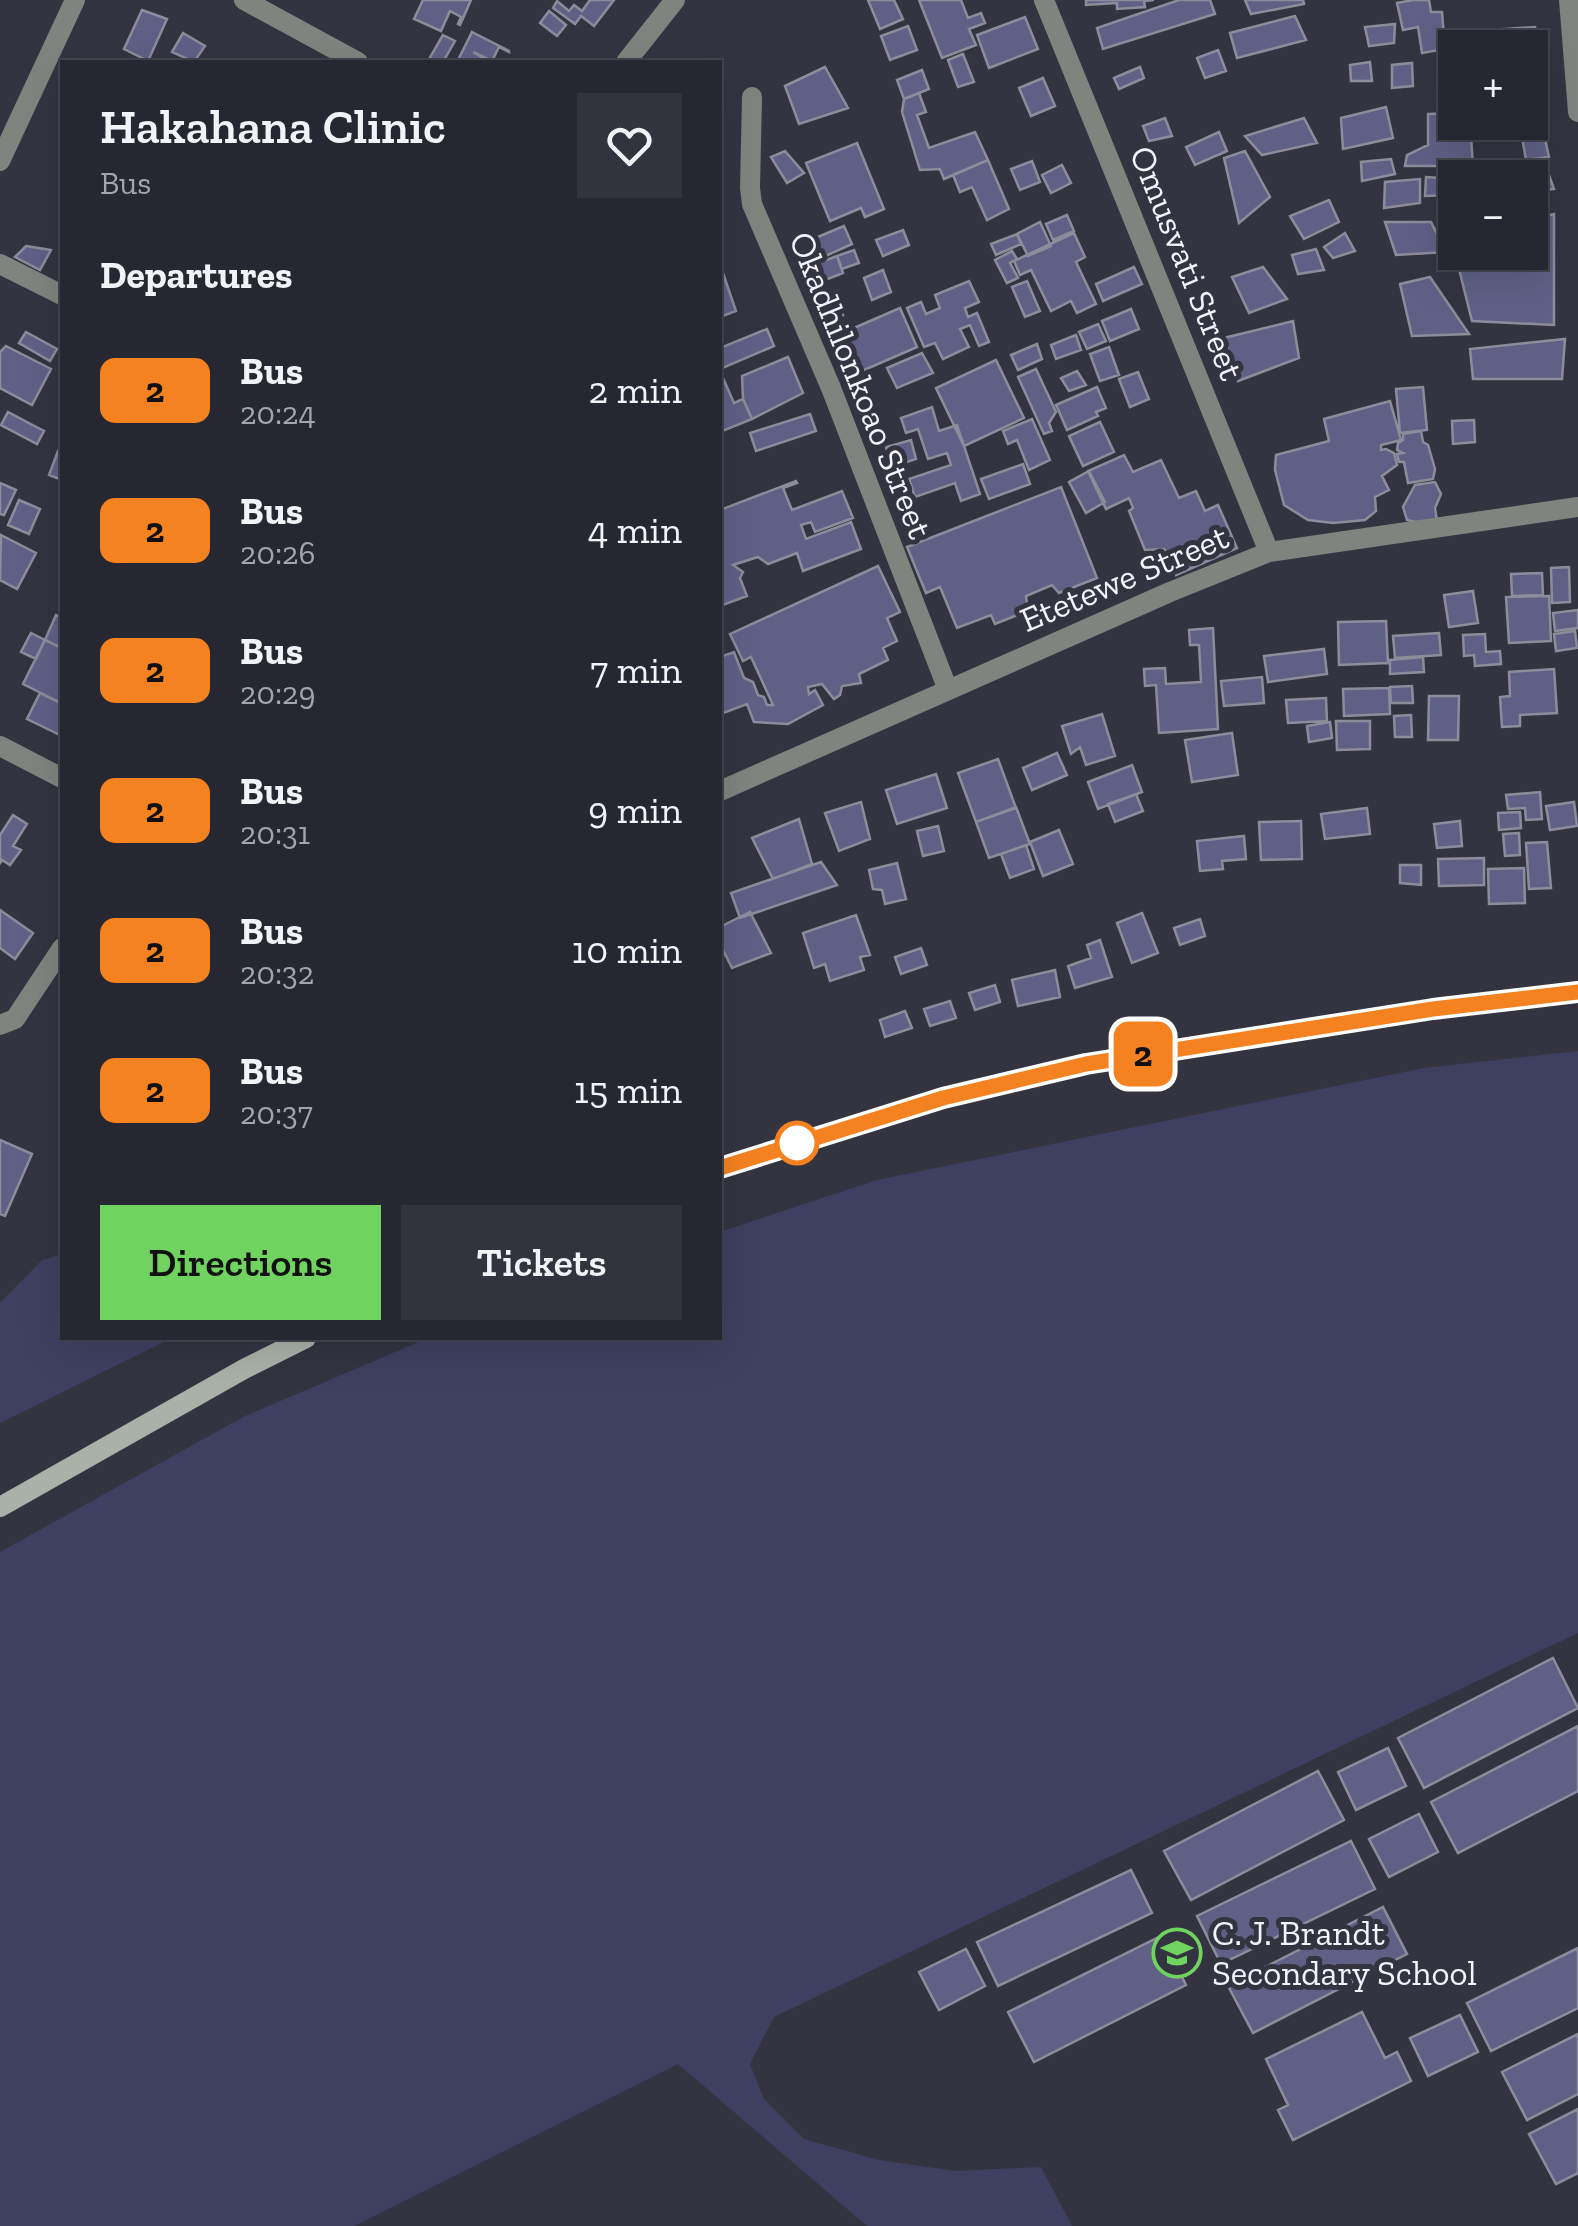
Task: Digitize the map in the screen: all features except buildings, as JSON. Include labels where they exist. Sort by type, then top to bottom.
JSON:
[{"type":"main road","points":[[722,1167],[943,1098],[1086,1064],[1433,1009],[1578,992]]},
{"type":"main road","points":[[0,1507],[302,1340]]},
{"type":"street","points":[[0,162],[75,0]]},
{"type":"street","points":[[244,0],[354,60]]},
{"type":"street","points":[[628,60],[675,0]]},
{"type":"street","name":"Omusvati Street","points":[[1044,0],[1269,552]]},
{"type":"street","points":[[1569,0],[1578,112]]},
{"type":"street","name":"Okadhilonkoao Street","points":[[752,97],[752,204],[831,388],[948,690]]},
{"type":"street","points":[[0,264],[60,295]]},
{"type":"street","name":"Etetewe Street","points":[[722,790],[1269,552],[1578,508]]},
{"type":"street","points":[[0,746],[60,777]]},
{"type":"street","points":[[0,1025],[15,1019],[60,951]]},
{"type":"shaded area","points":[[1578,1051],[1578,1633],[774,2017],[750,2064],[764,2099],[804,2139],[879,2160],[956,2171],[1041,2167],[1072,2226],[867,2226],[678,2064],[354,2226],[0,2226],[0,1552],[245,1416],[423,1340],[722,1340],[722,1231],[877,1180],[1424,1068]]},
{"type":"shaded area","points":[[60,1255],[60,1340],[168,1340],[0,1423],[0,1303],[42,1260]]},
{"type":"bus line","name":"2","points":[[722,1167],[943,1098],[1086,1064],[1433,1009],[1578,992]]},
{"type":"place","name":"C. J. Brandt Secondary School","points":[[1177,1953]]}]
